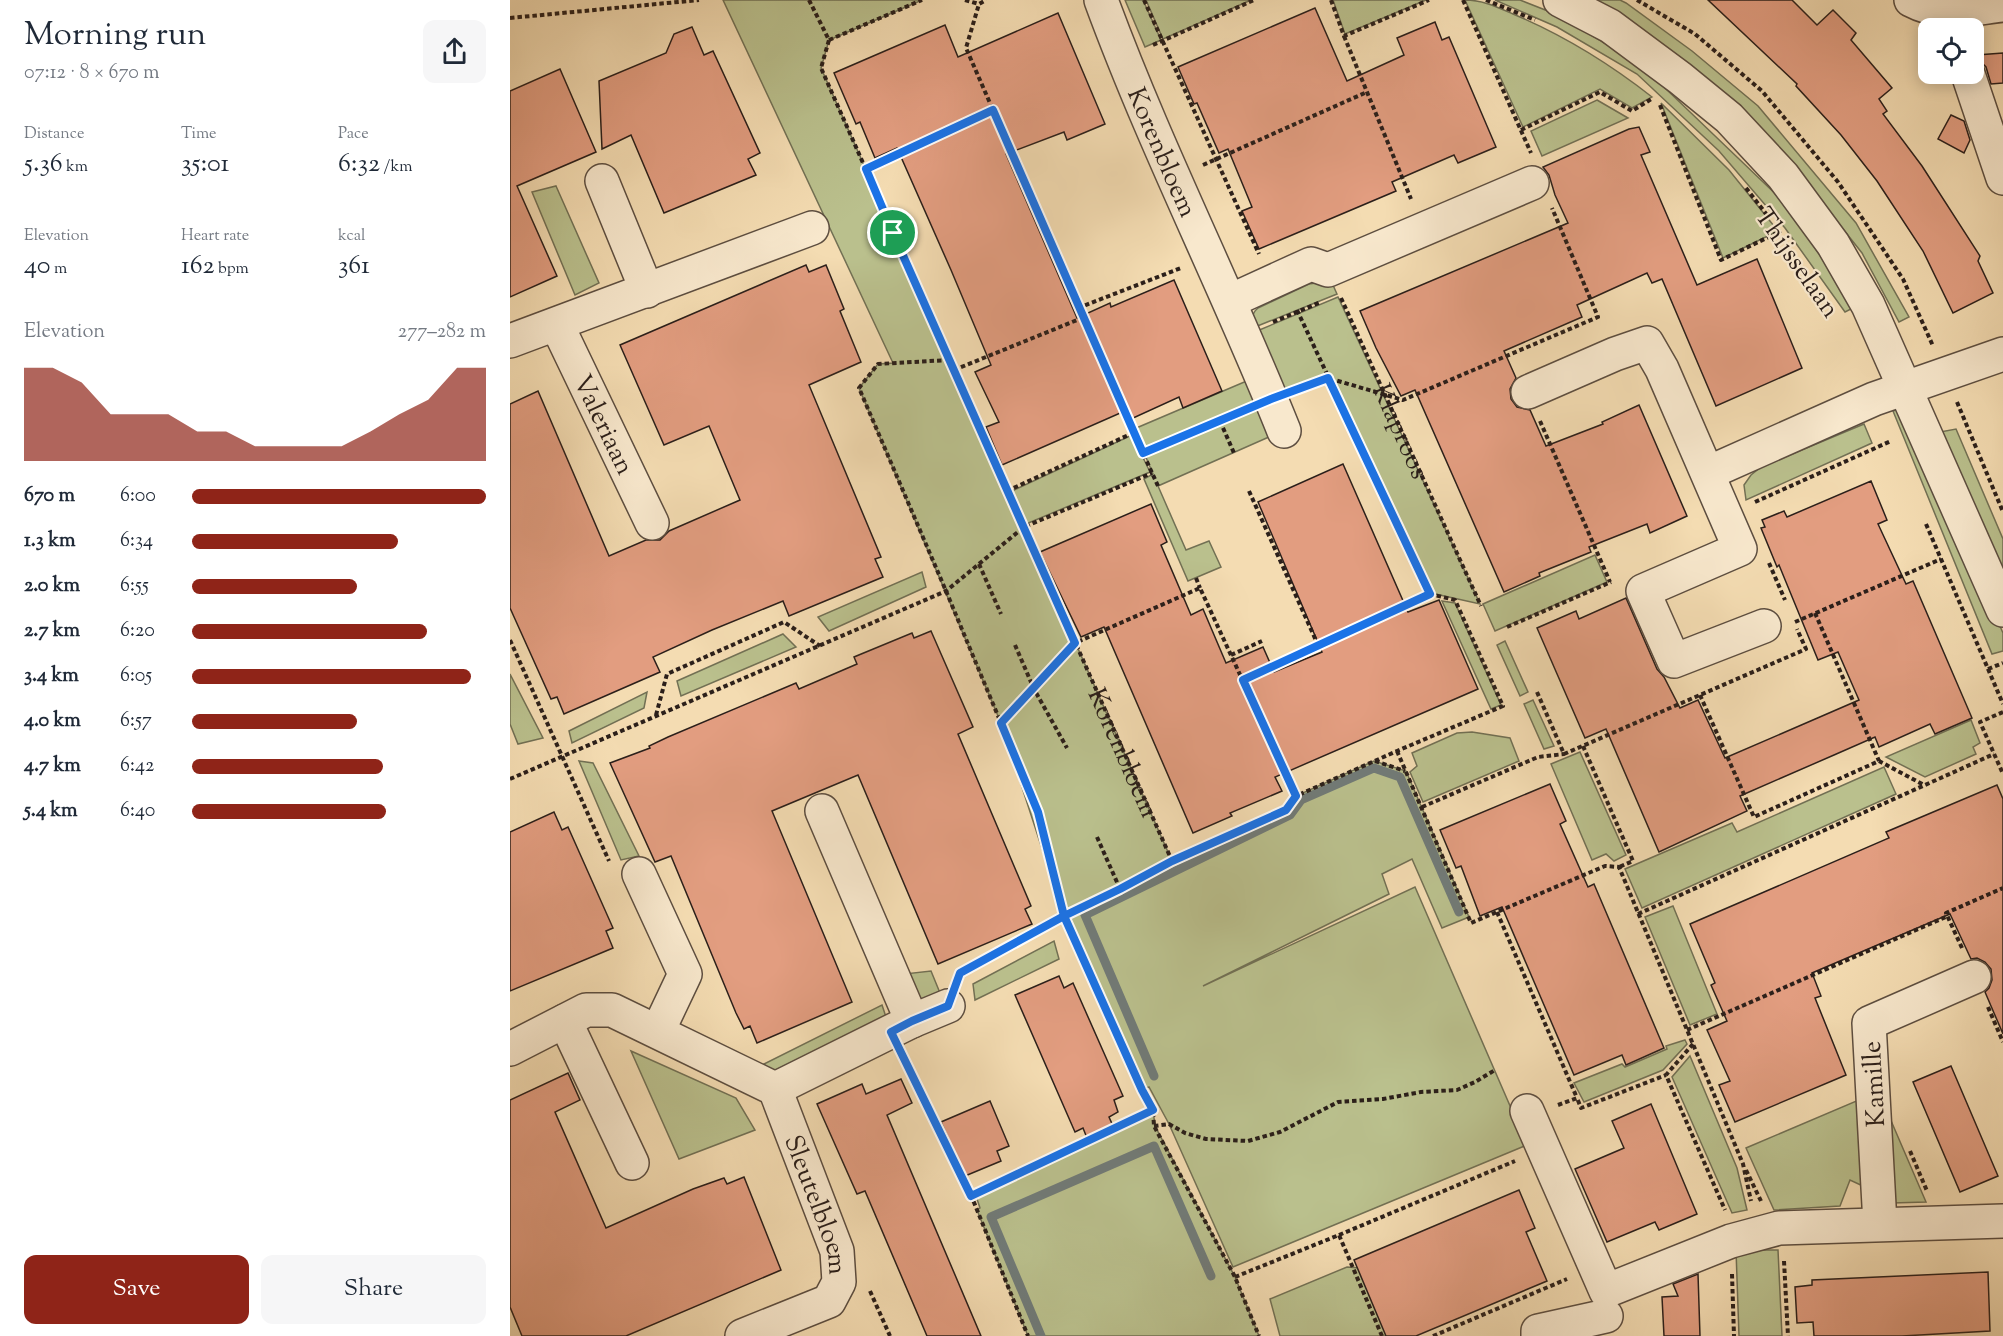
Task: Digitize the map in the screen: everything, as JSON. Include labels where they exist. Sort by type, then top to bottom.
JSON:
[{"type":"street","name":"Korenbloem","points":[[1101,0],[1123,59],[1230,301],[1284,431]]},
{"type":"street","points":[[1911,0],[1946,18]]},
{"type":"street","points":[[1957,18],[2003,4]]},
{"type":"street","name":"Thijsselaan","points":[[1552,12],[1610,27],[1680,78],[1729,118],[1783,176],[1839,254],[1868,305],[2003,610]]},
{"type":"street","points":[[1971,84],[2003,178]]},
{"type":"street","points":[[602,181],[647,291]]},
{"type":"street","points":[[1230,301],[1311,264],[1328,270],[1424,228],[1539,183]]},
{"type":"street","points":[[510,341],[812,228]]},
{"type":"street","name":"Valeriaan","points":[[557,325],[652,523]]},
{"type":"street","points":[[1528,392],[1615,354],[1647,343],[1662,369],[1740,549],[1643,591],[1674,661],[1779,624]]},
{"type":"street","points":[[1708,472],[1874,399],[2003,354]]},
{"type":"street","points":[[822,811],[901,1027]]},
{"type":"street","points":[[639,874],[685,974],[658,1031]]},
{"type":"street","name":"Kamille","points":[[1880,1224],[1869,1023],[1974,977]]},
{"type":"street","points":[[510,1049],[586,1010],[612,1010],[775,1089],[948,1006]]},
{"type":"street","points":[[565,1021],[632,1163]]},
{"type":"street","name":"Sleutelbloem","points":[[742,1336],[829,1301],[839,1282],[835,1244],[775,1089]]},
{"type":"street","points":[[1529,1114],[1604,1302]]},
{"type":"street","points":[[1538,1336],[1538,1331],[1761,1233],[1880,1224],[2003,1221]]},
{"type":"path","points":[[510,18],[699,0]]},
{"type":"path","points":[[809,0],[829,40],[922,0]]},
{"type":"path","points":[[965,0],[979,4]]},
{"type":"path","points":[[986,0],[979,4],[966,48],[1082,318],[1158,486]]},
{"type":"path","name":"Korenbloem","points":[[1144,0],[1216,160],[1328,378],[1430,594]]},
{"type":"path","points":[[1123,59],[1254,0]]},
{"type":"path","points":[[1331,0],[1424,228]]},
{"type":"path","points":[[1344,36],[1429,0]]},
{"type":"path","points":[[1143,453],[1271,399],[1328,378],[1403,400],[1598,317],[1539,183],[1521,130],[1463,0]]},
{"type":"path","points":[[1486,0],[1552,12]]},
{"type":"path","name":"Korenbloem","points":[[829,40],[821,68],[1172,861]]},
{"type":"path","points":[[1647,89],[1664,104]]},
{"type":"path","points":[[1198,168],[1367,92]]},
{"type":"path","points":[[1521,130],[1600,92],[1632,111],[1656,96]]},
{"type":"path","name":"Thijsselaan","points":[[1656,96],[1721,261],[1781,231],[1746,188]]},
{"type":"path","points":[[866,169],[993,110]]},
{"type":"path","points":[[1078,308],[1187,266]]},
{"type":"path","name":"Klaproos","points":[[1328,270],[1481,606]]},
{"type":"path","points":[[954,370],[1082,318]]},
{"type":"path","points":[[1511,354],[1610,582]]},
{"type":"path","points":[[949,360],[878,364],[859,388],[1038,812],[1064,916],[1153,1110],[1155,1126],[1235,1277],[1259,1336]]},
{"type":"path","points":[[1955,398],[2003,512]]},
{"type":"path","points":[[1874,399],[1891,441]]},
{"type":"path","points":[[1220,421],[1234,453]]},
{"type":"path","points":[[1007,491],[1133,433]]},
{"type":"path","points":[[510,779],[946,591],[1024,527],[1152,473]]},
{"type":"path","points":[[1249,491],[1318,645]]},
{"type":"path","points":[[1923,517],[2003,704]]},
{"type":"path","points":[[1779,624],[1815,614],[1941,560]]},
{"type":"path","points":[[980,564],[1001,614]]},
{"type":"path","points":[[1507,627],[1628,574],[1643,591]]},
{"type":"path","points":[[1196,578],[1296,796]]},
{"type":"path","points":[[1001,723],[1075,643],[1200,588]]},
{"type":"path","points":[[948,1006],[960,973],[1064,916],[1172,861],[1286,810],[1296,796],[1397,750],[1503,706],[1455,600],[1430,594],[1243,680]]},
{"type":"path","points":[[1815,614],[1879,761],[1924,785]]},
{"type":"path","points":[[656,716],[667,674],[784,622],[820,646]]},
{"type":"path","points":[[510,640],[619,885],[639,874]]},
{"type":"path","points":[[1231,655],[1262,641]]},
{"type":"path","points":[[1015,645],[1034,689],[1066,748]]},
{"type":"path","points":[[1988,669],[2003,663]]},
{"type":"path","points":[[1700,695],[1754,818],[1879,761]]},
{"type":"path","points":[[2003,712],[1980,722],[2003,774]]},
{"type":"path","points":[[1397,750],[1471,923],[1605,866],[1619,867],[1633,861],[1583,746]]},
{"type":"path","points":[[1422,807],[1538,757],[1564,754]]},
{"type":"path","points":[[1638,914],[1994,754]]},
{"type":"path","points":[[1374,761],[1406,771]]},
{"type":"path","points":[[1097,837],[1120,889]]},
{"type":"path","points":[[1619,867],[1743,1164],[1761,1233],[1734,1336]]},
{"type":"path","points":[[1497,912],[1581,1108],[1666,1075],[1693,1044]]},
{"type":"path","points":[[1687,1030],[1948,916]]},
{"type":"path","points":[[901,1027],[1028,1336]]},
{"type":"path","points":[[1155,1126],[1169,1124],[1185,1133],[1206,1139],[1248,1141],[1280,1132],[1338,1102],[1457,1090],[1495,1070]]},
{"type":"path","points":[[1666,1075],[1726,1213],[1761,1233],[1783,1240],[1788,1336]]},
{"type":"path","points":[[1529,1114],[1577,1098]]},
{"type":"path","points":[[971,1196],[1153,1110]]},
{"type":"path","points":[[1235,1277],[1544,1149]]},
{"type":"path","points":[[1743,1164],[1761,1233]]},
{"type":"path","points":[[1339,1235],[1382,1336]]},
{"type":"path","points":[[1433,1336],[1604,1302]]},
{"type":"green space","points":[[723,0],[922,0],[829,40],[821,68],[1172,861],[1286,810],[1296,796],[1374,761],[1406,771],[1469,917],[1442,928],[1412,859],[1382,874],[1389,894],[1203,986],[1415,887],[1527,1145],[1233,1267],[1169,1124],[1149,1087],[1142,1090],[1064,916],[1001,723],[859,388],[878,364],[893,363]]},
{"type":"green space","points":[[1125,0],[1143,0],[1161,40],[1145,47]]},
{"type":"green space","points":[[1146,0],[1251,0],[1163,39]]},
{"type":"green space","points":[[1333,0],[1426,0],[1345,34]]},
{"type":"green space","points":[[1465,0],[1496,6],[1550,31],[1620,73],[1652,97],[1632,108],[1600,89],[1523,127]]},
{"type":"green space","points":[[1495,0],[1520,0],[1558,15],[1641,65],[1784,202],[1855,307],[1845,312],[1785,228],[1719,151],[1637,74],[1557,27]]},
{"type":"green space","points":[[1568,0],[1620,0],[1626,3],[1692,51],[1758,106],[1856,223],[1909,317],[1899,322],[1862,253],[1797,171]]},
{"type":"green space","points":[[1597,100],[1628,118],[1542,156],[1531,131]]},
{"type":"green space","points":[[1661,103],[1729,170],[1778,231],[1723,258]]},
{"type":"green space","points":[[556,186],[599,283],[575,295],[532,192]]},
{"type":"green space","points":[[1332,283],[1337,294],[1255,327],[1253,317],[1258,308],[1309,284]]},
{"type":"green space","points":[[1338,297],[1480,604],[1431,593],[1329,376],[1284,392],[1257,331]]},
{"type":"green space","points":[[1249,380],[1278,433],[1158,486],[1186,550],[1209,541],[1221,567],[1188,581],[1144,479],[1153,474],[1134,429]]},
{"type":"green space","points":[[1904,407],[2003,633],[2003,651],[1992,654],[1893,411]]},
{"type":"green space","points":[[1864,424],[1872,443],[1746,500],[1744,485],[1761,467]]},
{"type":"green space","points":[[1956,429],[2003,539],[2003,576],[1940,432]]},
{"type":"green space","points":[[1132,435],[1150,472],[1026,524],[1010,492]]},
{"type":"green space","points":[[1595,555],[1607,582],[1495,631],[1483,604]]},
{"type":"green space","points":[[922,572],[926,587],[829,631],[818,617]]},
{"type":"green space","points":[[1442,601],[1455,603],[1501,705],[1491,709]]},
{"type":"green space","points":[[783,634],[796,647],[681,696],[677,681]]},
{"type":"green space","points":[[1505,641],[1528,692],[1520,696],[1497,645]]},
{"type":"green space","points":[[510,674],[543,738],[518,744],[510,724]]},
{"type":"green space","points":[[647,692],[644,708],[572,743],[569,731]]},
{"type":"green space","points":[[1533,700],[1554,746],[1544,749],[1524,704]]},
{"type":"green space","points":[[1971,720],[1980,743],[1973,747],[1976,754],[1925,777],[1886,757]]},
{"type":"green space","points":[[1472,732],[1510,738],[1519,761],[1423,802],[1410,772],[1417,766],[1412,753],[1457,733]]},
{"type":"green space","points":[[1580,752],[1626,855],[1614,861],[1606,854],[1592,860],[1551,764]]},
{"type":"green space","points":[[579,761],[593,763],[639,856],[621,860]]},
{"type":"green space","points":[[1884,767],[1896,794],[1642,908],[1625,869],[1732,823],[1737,832]]},
{"type":"green space","points":[[1673,906],[1717,1014],[1690,1025],[1645,917]]},
{"type":"green space","points":[[1054,941],[1059,959],[975,1000],[973,984]]},
{"type":"green space","points":[[931,971],[940,993],[920,1005],[904,974]]},
{"type":"green space","points":[[882,1005],[887,1020],[774,1075],[764,1064]]},
{"type":"green space","points":[[1685,1040],[1687,1044],[1663,1070],[1584,1102],[1574,1083],[1622,1064],[1625,1067],[1667,1049],[1666,1046]]},
{"type":"green space","points":[[631,1051],[736,1098],[755,1130],[679,1159]]},
{"type":"green space","points":[[1690,1056],[1737,1168],[1747,1210],[1732,1213],[1672,1077]]},
{"type":"green space","points":[[1861,1099],[1865,1187],[1850,1180],[1840,1206],[1774,1210],[1746,1148]]},
{"type":"green space","points":[[1153,1110],[1155,1126],[1235,1277],[1259,1336],[1028,1336],[977,1210],[980,1208],[976,1196]]},
{"type":"green space","points":[[1889,1116],[1926,1202],[1892,1203]]},
{"type":"green space","points":[[1736,1250],[1778,1250],[1782,1336],[1739,1336]]},
{"type":"green space","points":[[1347,1267],[1360,1268],[1388,1336],[1280,1336],[1270,1299]]},
{"type":"building","points":[[1708,0],[1792,0],[1817,25],[1833,10],[1856,33],[1851,40],[1892,88],[1879,99],[1887,111],[1883,114],[1922,166],[1980,256],[1978,261],[1993,293],[1953,313],[1923,251],[1877,181],[1841,135],[1796,86],[1797,84]]},
{"type":"building","points":[[1315,8],[1347,81],[1404,55],[1397,38],[1435,22],[1442,40],[1449,37],[1496,147],[1458,163],[1454,155],[1392,182],[1396,191],[1259,249],[1242,211],[1252,207],[1228,149],[1219,153],[1178,67]]},
{"type":"building","points":[[1058,13],[1105,124],[1067,140],[1064,132],[1006,154],[1077,318],[1110,303],[1111,307],[1174,280],[1222,391],[1183,408],[1179,397],[1131,419],[1127,410],[1002,465],[986,427],[999,422],[975,372],[991,365],[951,270],[897,148],[875,158],[860,122],[856,124],[834,73],[945,25],[958,57]]},
{"type":"building","points":[[692,27],[704,55],[713,51],[760,153],[748,159],[756,175],[664,213],[631,135],[602,149],[599,81],[666,53],[674,34]]},
{"type":"building","points":[[2003,53],[2003,83],[1991,84],[1984,65],[1984,54]]},
{"type":"building","points":[[560,69],[596,152],[517,186],[557,276],[510,297],[510,91]]},
{"type":"building","points":[[1951,115],[1964,121],[1970,140],[1964,153],[1938,139]]},
{"type":"building","points":[[1639,127],[1650,152],[1641,155],[1697,285],[1757,259],[1802,368],[1716,406],[1662,279],[1652,283],[1647,273],[1577,305],[1582,317],[1504,351],[1516,378],[1510,389],[1511,399],[1517,407],[1530,410],[1546,446],[1603,424],[1602,422],[1639,405],[1687,516],[1650,533],[1647,524],[1589,547],[1591,552],[1539,573],[1540,576],[1504,592],[1415,390],[1401,396],[1360,311],[1568,223],[1549,175],[1543,167],[1629,129]]},
{"type":"building","points":[[806,265],[809,272],[826,265],[844,309],[840,311],[861,362],[809,385],[881,557],[875,559],[883,577],[789,616],[783,601],[712,630],[653,657],[660,672],[564,714],[557,697],[551,699],[510,608],[510,404],[538,391],[609,556],[646,540],[660,540],[669,531],[740,500],[709,426],[664,445],[620,345]]},
{"type":"building","points":[[1343,464],[1408,612],[1439,600],[1478,689],[1275,777],[1282,791],[1230,813],[1232,816],[1193,833],[1104,627],[1081,637],[1040,552],[1151,504],[1167,542],[1161,545],[1191,615],[1203,609],[1226,663],[1263,647],[1274,672],[1322,652],[1258,502]]},
{"type":"building","points":[[1871,481],[1887,520],[1878,524],[1906,584],[1913,581],[1972,718],[1935,734],[1930,724],[1879,747],[1875,737],[1740,796],[1747,811],[1659,852],[1606,729],[1585,738],[1537,628],[1576,611],[1579,619],[1626,598],[1657,669],[1664,677],[1680,708],[1698,700],[1725,758],[1859,700],[1838,652],[1818,660],[1779,565],[1777,567],[1761,528],[1765,527],[1762,520],[1784,511],[1787,517]]},
{"type":"building","points":[[931,631],[973,727],[958,734],[1031,906],[1025,909],[1032,924],[938,964],[858,775],[772,811],[852,1002],[757,1043],[750,1026],[744,1029],[736,1013],[671,856],[655,862],[610,763],[650,748],[649,746],[668,737],[796,683],[799,689],[857,664],[854,657],[912,633],[914,638]]},
{"type":"building","points":[[1550,784],[1566,821],[1560,824],[1588,887],[1594,884],[1664,1048],[1626,1065],[1622,1055],[1574,1075],[1502,907],[1480,916],[1461,866],[1456,868],[1440,830]]},
{"type":"building","points":[[1997,785],[2003,799],[2003,1034],[1985,992],[1992,980],[1991,969],[1977,958],[1971,959],[1950,914],[1812,973],[1821,996],[1815,998],[1846,1075],[1735,1122],[1719,1085],[1730,1081],[1707,1030],[1727,1021],[1711,985],[1715,983],[1690,924],[1889,838],[1886,832]]},
{"type":"building","points":[[554,812],[562,830],[568,827],[613,928],[606,931],[613,948],[510,991],[510,832]]},
{"type":"building","points":[[1059,976],[1064,988],[1073,983],[1123,1096],[1114,1100],[1118,1112],[1109,1117],[1113,1126],[1087,1138],[1083,1128],[1075,1132],[1015,995]]},
{"type":"building","points":[[1951,1066],[1998,1176],[1960,1192],[1913,1082]]},
{"type":"building","points":[[568,1073],[580,1100],[555,1112],[606,1228],[693,1189],[724,1178],[727,1184],[744,1177],[781,1270],[626,1336],[522,1336],[510,1307],[510,1100]]},
{"type":"building","points":[[901,1079],[912,1103],[887,1115],[981,1336],[927,1336],[865,1191],[857,1194],[817,1104],[862,1084],[866,1094]]},
{"type":"building","points":[[990,1101],[1009,1146],[997,1151],[1001,1161],[965,1176],[941,1122]]},
{"type":"building","points":[[1651,1104],[1697,1214],[1659,1230],[1655,1222],[1607,1242],[1575,1169],[1624,1148],[1612,1121]]},
{"type":"building","points":[[1519,1190],[1535,1228],[1526,1232],[1547,1281],[1416,1336],[1386,1336],[1354,1260]]},
{"type":"building","points":[[1988,1272],[1990,1331],[1902,1336],[1814,1336],[1813,1322],[1797,1323],[1795,1287],[1812,1285],[1812,1280]]},
{"type":"building","points":[[1698,1274],[1700,1336],[1664,1336],[1662,1297],[1678,1296],[1673,1284]]},
{"type":"waterway","points":[[1154,1076],[1085,915],[1290,815],[1301,800],[1374,768],[1400,777],[1459,912]]},
{"type":"waterway","points":[[1041,1336],[991,1217],[1154,1146],[1211,1276]]},
{"type":"route","points":[[893,233],[866,169],[993,110],[1143,453],[1271,399],[1328,378],[1430,594],[1243,680],[1296,796],[1286,810],[1172,861],[1064,916],[960,973],[948,1006],[891,1032],[971,1196],[1153,1110],[1064,916],[1038,812],[1001,723],[1075,643],[893,233]]}]
